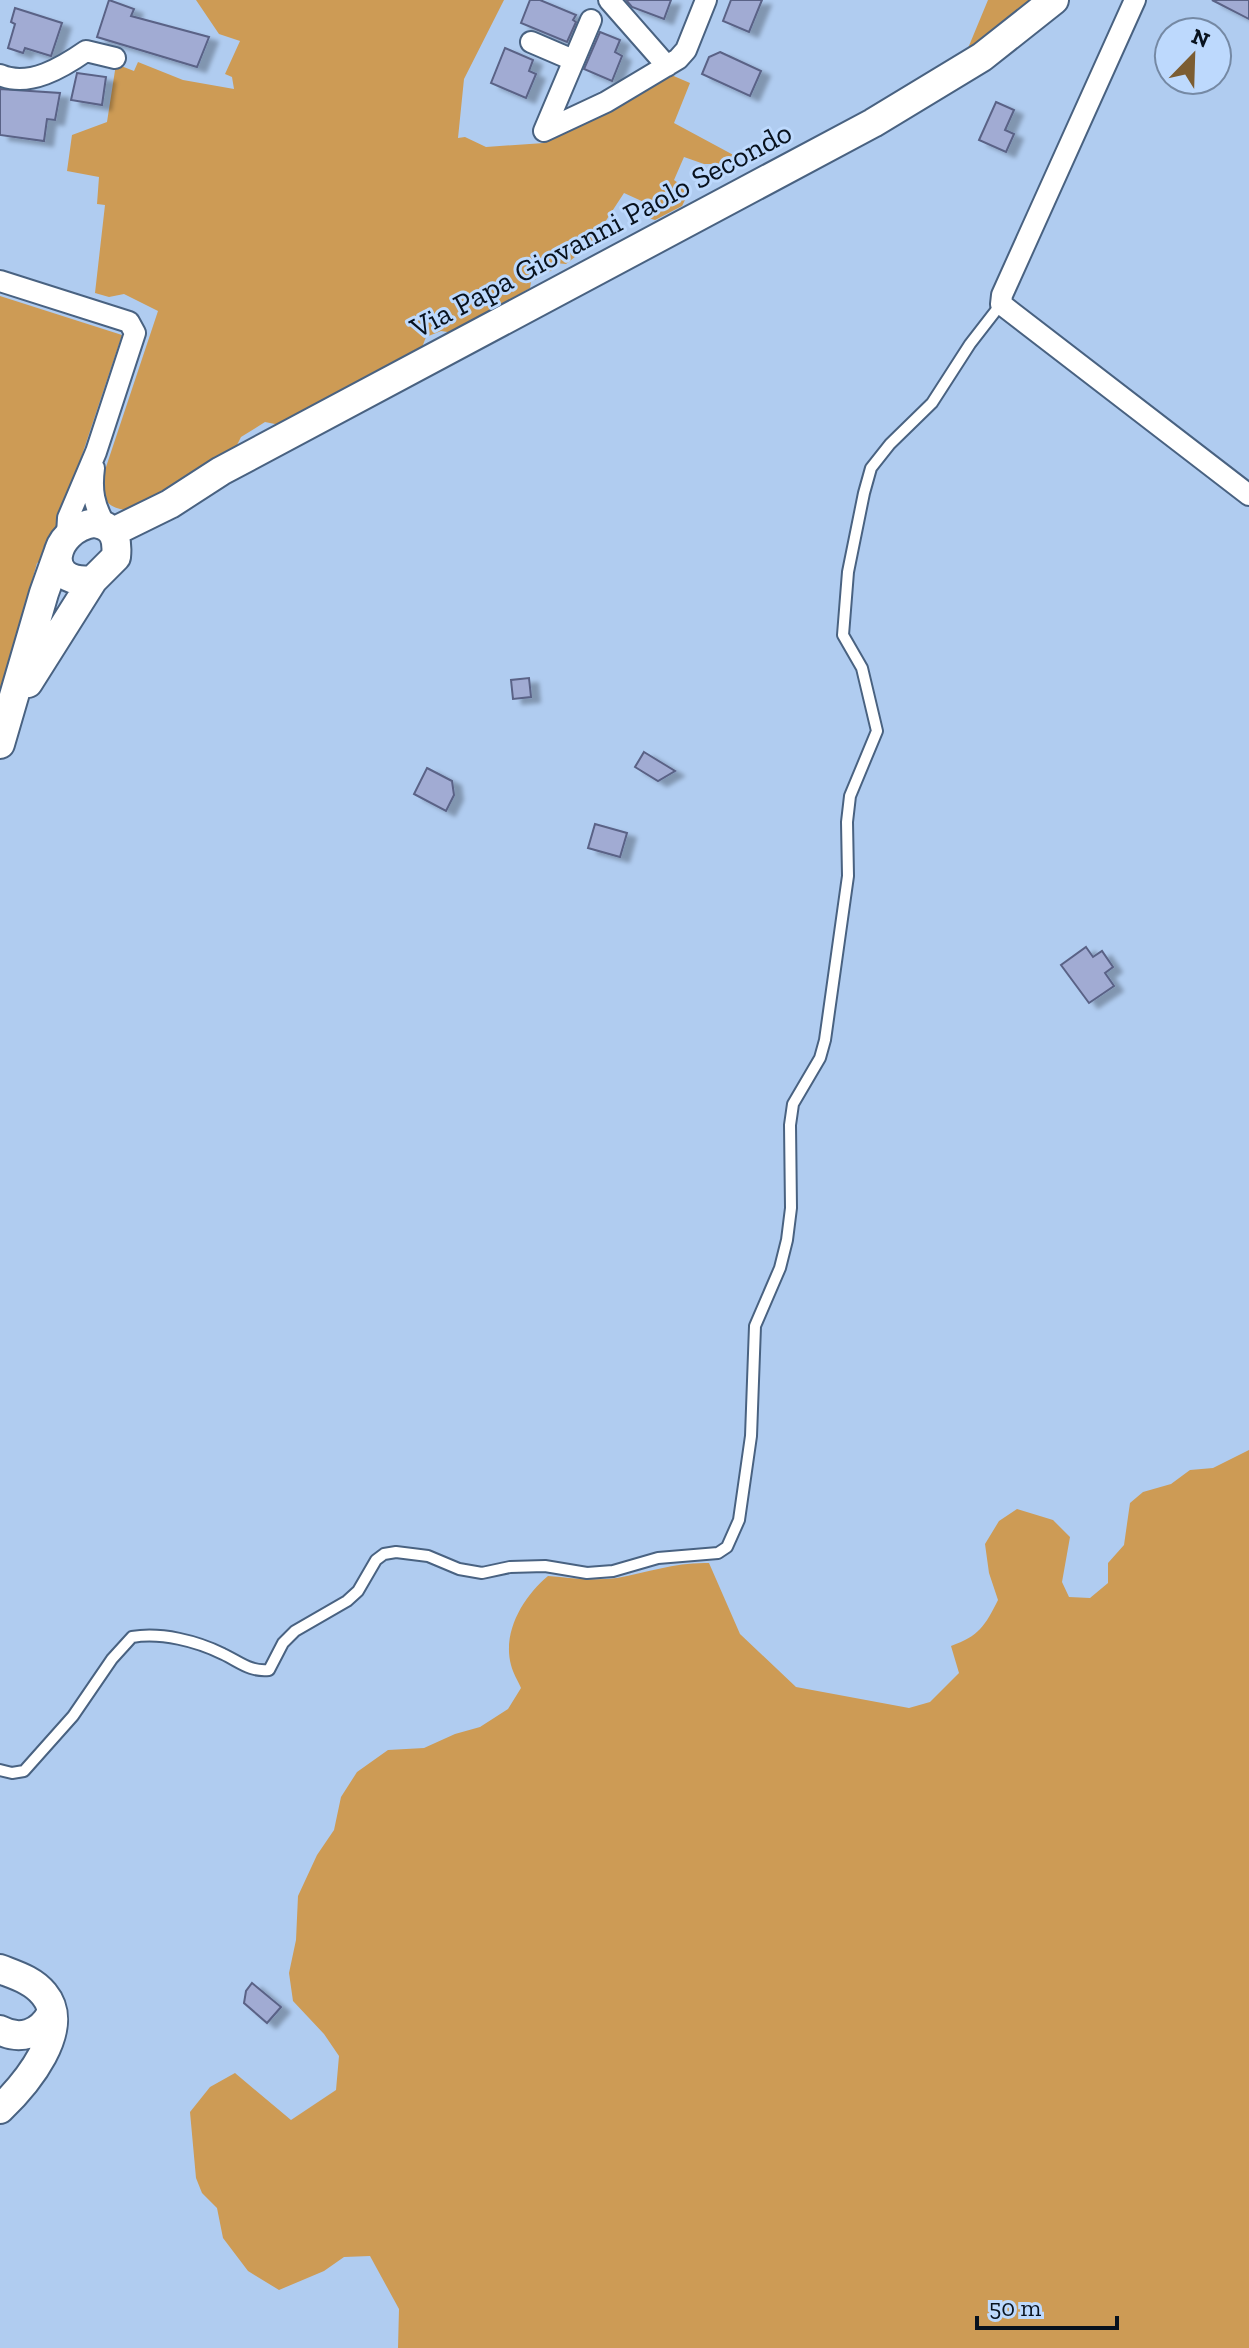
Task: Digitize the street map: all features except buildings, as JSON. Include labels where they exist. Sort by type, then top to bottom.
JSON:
[{"type":"main road","name":"Via Papa Giovanni Paolo Secondo","points":[[111,538],[221,471],[873,123],[982,57],[1054,0]]},
{"type":"main road","points":[[82,525],[111,538],[93,580],[31,677],[0,745],[44,593],[63,541],[82,525]]},
{"type":"main road","points":[[63,541],[58,561],[62,574],[70,580],[93,580]]},
{"type":"main road","points":[[0,1969],[39,1988],[48,2000],[52,2036],[47,2050],[0,2109]]},
{"type":"main road","points":[[0,2030],[13,2036],[32,2034],[47,2022],[51,2014]]},
{"type":"street","points":[[609,0],[667,66]]},
{"type":"street","points":[[591,20],[544,131],[606,102],[678,59],[686,50],[706,0]]},
{"type":"street","points":[[1131,4],[1002,295],[1001,304],[1249,495]]},
{"type":"street","points":[[531,42],[573,60]]},
{"type":"street","points":[[0,75],[33,77],[66,65],[86,51],[115,58]]},
{"type":"street","points":[[0,281],[129,322],[135,333],[96,452],[68,518],[63,541]]},
{"type":"street","points":[[96,452],[91,487],[94,505],[111,538]]},
{"type":"lane","points":[[0,1770],[12,1773],[24,1771],[73,1716],[112,1659],[132,1637],[165,1637],[206,1647],[256,1671],[269,1670],[283,1643],[295,1631],[347,1601],[358,1591],[376,1560],[384,1554],[396,1552],[428,1556],[459,1569],[482,1573],[510,1567],[545,1566],[587,1573],[613,1571],[658,1558],[718,1553],[727,1547],[739,1520],[751,1436],[755,1326],[780,1268],[787,1240],[791,1208],[790,1125],[793,1104],[820,1058],[825,1040],[848,876],[850,796],[877,731],[862,668],[843,635],[848,572],[864,493],[871,468],[890,444],[932,403],[970,344],[1001,304]]},
{"type":"shaded area","points":[[196,0],[504,0],[464,79],[458,138],[465,137],[486,147],[544,143],[669,74],[690,83],[674,123],[739,158],[732,164],[704,164],[684,157],[674,180],[688,194],[682,206],[655,220],[648,218],[644,211],[646,203],[624,193],[590,245],[566,264],[555,263],[554,269],[531,282],[530,288],[454,333],[441,331],[426,337],[421,350],[280,425],[265,422],[241,437],[233,453],[161,492],[140,511],[115,507],[106,500],[103,476],[158,311],[124,294],[109,297],[95,293],[105,205],[97,204],[99,177],[67,171],[72,135],[107,122],[116,64],[134,71],[138,62],[183,80],[234,89],[232,77],[225,74],[240,41],[219,34]]},
{"type":"shaded area","points":[[988,0],[1034,0],[966,53]]},
{"type":"shaded area","points":[[0,296],[122,335],[48,557],[37,563],[32,581],[38,592],[0,701]]},
{"type":"shaded area","points":[[1249,1450],[1249,2348],[398,2348],[399,2309],[370,2256],[344,2257],[324,2271],[279,2290],[248,2271],[223,2238],[217,2208],[202,2193],[196,2178],[190,2112],[210,2087],[235,2073],[291,2120],[336,2090],[339,2056],[324,2034],[293,2001],[289,1973],[296,1940],[298,1896],[317,1855],[334,1830],[341,1797],[357,1772],[388,1750],[424,1748],[480,1727],[508,1709],[521,1688],[509,1652],[512,1627],[523,1604],[548,1576],[608,1579],[674,1566],[709,1563],[740,1634],[796,1687],[909,1708],[930,1702],[959,1673],[951,1646],[980,1629],[998,1600],[989,1573],[985,1544],[999,1521],[1017,1509],[1053,1520],[1070,1537],[1062,1582],[1069,1597],[1090,1598],[1108,1583],[1108,1563],[1124,1545],[1130,1503],[1143,1492],[1171,1484],[1190,1470],[1213,1468]]}]
